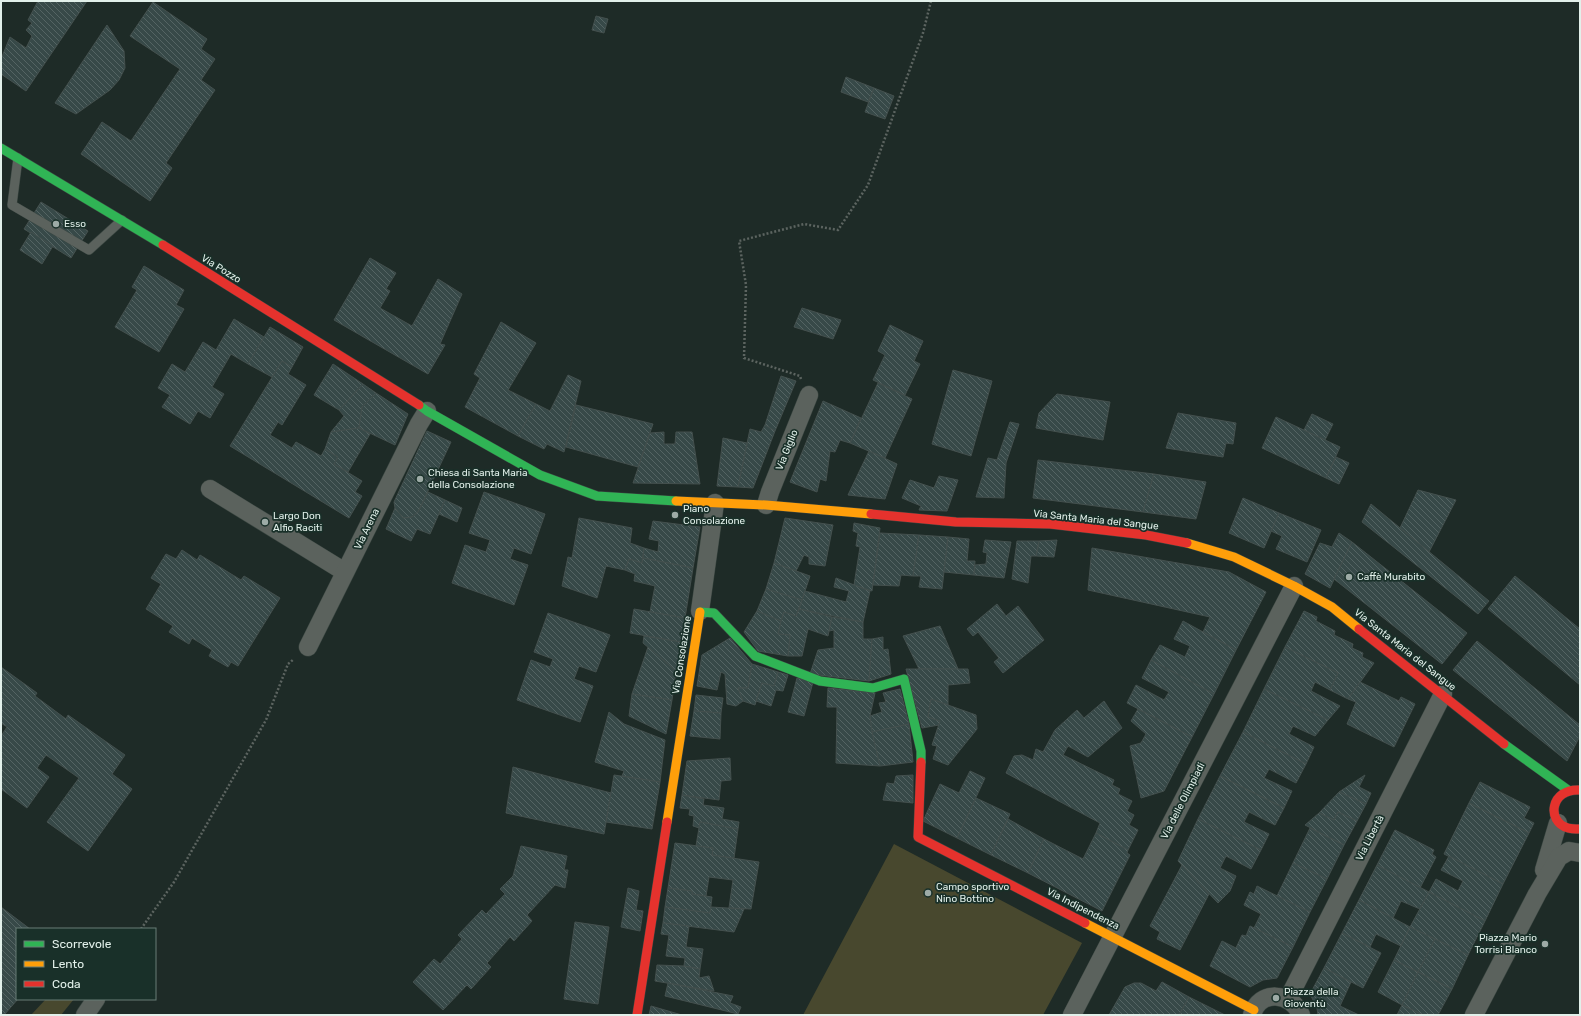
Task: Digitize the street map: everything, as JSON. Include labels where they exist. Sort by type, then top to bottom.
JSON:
[{"type":"street","name":"Via Pozzo","points":[[1,148],[122,220],[411,398],[427,411],[540,475],[597,496],[642,500],[715,503]]},
{"type":"street","name":"Via Giglio","points":[[766,505],[809,394]]},
{"type":"street","name":"Via Arena","points":[[308,647],[415,431],[427,411]]},
{"type":"street","points":[[210,489],[346,572]]},
{"type":"street","name":"Via Santa Maria del Sangue","points":[[715,503],[766,505],[956,522],[1050,524],[1146,535],[1201,546],[1234,558],[1294,586],[1332,607],[1524,760]]},
{"type":"street","points":[[700,611],[715,503]]},
{"type":"street","name":"Via delle Olimpiadi","points":[[1072,1015],[1294,586]]},
{"type":"street","name":"Via Consolazione","points":[[637,1015],[700,611],[714,613],[755,656],[820,681],[873,688],[904,679],[921,751],[918,837]]},
{"type":"street","name":"Via Libertà","points":[[1288,999],[1443,694]]},
{"type":"street","points":[[1524,760],[1534,777]]},
{"type":"street","points":[[1524,760],[1574,790]]},
{"type":"street","points":[[1537,894],[1556,819],[1554,808],[1556,800],[1561,794],[1574,790],[1580,780]]},
{"type":"street","points":[[1547,796],[1556,819],[1564,828],[1572,830],[1580,829]]},
{"type":"street","name":"Via Indipendenza","points":[[918,837],[1237,1001],[1253,1012]]},
{"type":"street","points":[[1474,1015],[1537,894],[1559,856],[1569,851],[1580,853]]},
{"type":"street","points":[[1253,1012],[1260,1002],[1268,997],[1279,996],[1288,999],[1296,1005],[1301,1015]]},
{"type":"street","points":[[85,1015],[95,1000]]},
{"type":"lane","points":[[18,157],[12,205],[89,250],[122,220]]},
{"type":"path","points":[[809,394],[800,376],[744,358],[746,285],[739,241],[804,224],[838,230],[868,185],[923,33],[931,1]]},
{"type":"path","points":[[142,928],[174,882],[266,720],[288,664],[308,647]]},
{"type":"green space","name":"Campo sportivo Nino Bottino","points":[[894,844],[1082,943],[1043,1015],[803,1015]]},
{"type":"green space","points":[[45,1000],[73,1000],[61,1015],[31,1015]]},
{"type":"building","points":[[38,1],[87,1],[26,91],[1,74],[1,59],[10,37],[26,48],[32,36],[26,30],[32,23],[28,20]]},
{"type":"building","points":[[153,2],[207,39],[201,49],[215,59],[201,80],[215,90],[166,163],[172,168],[150,201],[81,154],[102,122],[131,141],[180,69],[130,36]]},
{"type":"building","points":[[596,16],[608,19],[604,33],[592,30]]},
{"type":"building","points":[[107,25],[124,51],[125,68],[119,80],[110,90],[76,114],[55,103]]},
{"type":"building","points":[[846,77],[874,88],[868,102],[841,92]]},
{"type":"building","points":[[874,88],[894,96],[885,119],[865,112]]},
{"type":"building","points":[[41,202],[88,231],[71,258],[24,229]]},
{"type":"building","points":[[31,232],[53,246],[42,264],[20,250]]},
{"type":"building","points":[[370,258],[396,273],[386,289],[390,291],[380,308],[412,326],[438,279],[462,294],[440,344],[445,345],[428,374],[334,320]]},
{"type":"building","points":[[144,266],[184,290],[176,305],[184,309],[159,352],[115,327],[137,290],[132,287]]},
{"type":"building","points":[[802,308],[841,320],[833,339],[794,327]]},
{"type":"building","points":[[234,319],[264,337],[248,364],[231,354],[212,387],[224,394],[210,418],[198,411],[190,424],[162,407],[170,395],[158,388],[172,364],[185,372],[203,342],[216,350]]},
{"type":"building","points":[[501,322],[536,343],[508,390],[536,404],[518,436],[465,407],[480,378],[474,374]]},
{"type":"building","points":[[890,325],[923,341],[914,361],[920,364],[905,395],[873,380],[885,355],[878,351]]},
{"type":"building","points":[[270,327],[303,347],[292,367],[282,361],[272,377],[248,364]]},
{"type":"building","points":[[282,361],[292,367],[288,374],[306,385],[282,425],[278,422],[270,435],[292,448],[296,442],[321,456],[325,449],[338,457],[334,464],[362,481],[355,492],[362,496],[349,518],[230,446]]},
{"type":"building","points":[[333,364],[363,384],[339,410],[314,395]]},
{"type":"building","points":[[953,370],[992,381],[971,456],[932,444]]},
{"type":"building","points":[[568,375],[581,381],[564,452],[547,444],[544,449],[518,436],[536,404],[550,411]]},
{"type":"building","points":[[781,376],[796,381],[775,431],[765,425]]},
{"type":"building","points":[[878,383],[912,399],[885,458],[850,443]]},
{"type":"building","points":[[363,384],[376,393],[362,407],[359,428],[331,432],[344,416],[339,410]]},
{"type":"building","points":[[376,393],[408,414],[395,445],[359,428],[362,407]]},
{"type":"building","points":[[1057,394],[1110,402],[1103,440],[1036,428],[1039,413]]},
{"type":"building","points":[[823,401],[861,418],[850,443],[840,440],[835,452],[830,451],[826,481],[820,479],[817,492],[790,482]]},
{"type":"building","points":[[576,405],[653,424],[638,467],[566,447]]},
{"type":"building","points":[[1178,413],[1236,423],[1233,444],[1226,443],[1223,457],[1166,448]]},
{"type":"building","points":[[1312,414],[1333,424],[1325,440],[1304,430]]},
{"type":"building","points":[[1276,417],[1340,447],[1326,478],[1262,448]]},
{"type":"building","points":[[1010,422],[1019,424],[1006,463],[1004,498],[976,497],[988,458],[997,460]]},
{"type":"building","points":[[765,425],[775,431],[753,488],[738,487],[750,429],[761,432]]},
{"type":"building","points":[[359,428],[370,434],[348,472],[334,464],[338,457],[325,449],[331,432]]},
{"type":"building","name":"Chiesa di Santa Maria della Consolazione","points":[[427,431],[451,442],[418,512],[412,517],[403,518],[395,508],[394,502]]},
{"type":"building","points":[[664,432],[664,444],[675,444],[676,432],[692,432],[700,484],[633,483],[650,433]]},
{"type":"building","points":[[723,438],[747,443],[738,487],[717,486]]},
{"type":"building","points":[[869,451],[897,464],[885,499],[848,495]]},
{"type":"building","points":[[1336,457],[1349,463],[1339,484],[1326,478]]},
{"type":"building","points":[[1038,460],[1154,474],[1143,512],[1033,498]]},
{"type":"building","points":[[1154,474],[1206,482],[1196,519],[1143,512]]},
{"type":"building","points":[[939,476],[958,480],[947,511],[919,510],[921,506],[902,498],[910,480],[934,488]]},
{"type":"building","points":[[1418,490],[1456,500],[1429,552],[1400,528]]},
{"type":"building","points":[[428,492],[445,500],[430,534],[417,529],[411,541],[386,529],[395,508],[403,518],[412,517],[418,512]]},
{"type":"building","points":[[484,492],[545,514],[531,554],[514,548],[510,559],[528,565],[514,605],[452,583],[465,545],[486,552],[490,540],[469,533]]},
{"type":"building","points":[[1243,498],[1279,513],[1264,548],[1229,533]]},
{"type":"building","points":[[445,500],[462,508],[457,522],[439,514]]},
{"type":"building","points":[[1371,504],[1489,601],[1478,614],[1362,522]]},
{"type":"building","points":[[1279,513],[1321,530],[1307,562],[1276,549],[1282,536],[1271,531]]},
{"type":"building","points":[[579,518],[632,528],[630,543],[644,548],[642,563],[629,559],[625,570],[606,566],[597,598],[562,586],[568,557],[572,558]]},
{"type":"building","points":[[785,518],[833,525],[825,566],[809,564],[809,557],[804,555],[796,571],[774,563]]},
{"type":"building","points":[[653,521],[700,527],[693,568],[643,558],[644,548],[658,552],[659,541],[649,539]]},
{"type":"building","points":[[854,523],[880,528],[872,591],[854,585],[860,547],[856,546],[858,533],[853,531]]},
{"type":"building","points":[[880,533],[919,535],[913,576],[901,575],[899,586],[873,585]]},
{"type":"building","points":[[1339,533],[1352,542],[1330,588],[1305,574],[1320,543],[1332,547]]},
{"type":"building","points":[[919,535],[948,537],[942,589],[919,587],[921,576],[913,576]]},
{"type":"building","points":[[948,537],[969,539],[967,561],[975,561],[974,575],[944,572]]},
{"type":"building","points":[[985,540],[1011,542],[1004,578],[974,575],[975,565],[986,564],[987,553],[983,552]]},
{"type":"building","points":[[1057,540],[1054,557],[1036,556],[1039,541]]},
{"type":"building","points":[[1017,541],[1039,541],[1036,556],[1031,556],[1028,583],[1012,579]]},
{"type":"building","points":[[1352,542],[1467,633],[1442,664],[1334,579]]},
{"type":"building","points":[[1092,548],[1229,572],[1266,592],[1236,650],[1203,632],[1210,617],[1088,590]]},
{"type":"building","points":[[182,550],[197,560],[200,555],[241,580],[244,576],[280,598],[238,666],[231,662],[228,667],[209,656],[212,650],[192,638],[189,644],[169,632],[173,626],[146,609],[161,584],[151,578],[166,554],[176,559]]},
{"type":"building","points":[[643,558],[693,568],[685,618],[650,612],[655,586],[634,581],[635,574],[625,570],[629,559],[642,563]]},
{"type":"building","points":[[774,563],[810,576],[802,600],[766,589]]},
{"type":"building","points":[[1515,576],[1580,629],[1580,685],[1488,609]]},
{"type":"building","points":[[836,578],[870,591],[863,622],[799,609],[805,591],[846,602],[849,591],[834,587]]},
{"type":"building","points":[[766,589],[802,600],[796,616],[784,612],[781,621],[757,611]]},
{"type":"building","points":[[997,604],[1006,616],[1018,606],[1044,640],[1003,673],[994,662],[999,658],[978,632],[973,636],[967,629]]},
{"type":"building","points":[[634,609],[685,618],[681,642],[630,633]]},
{"type":"building","points":[[799,609],[832,617],[828,636],[808,629],[802,656],[788,656],[790,635],[778,634],[781,621],[784,612],[796,616]]},
{"type":"building","points":[[757,611],[781,621],[778,634],[790,635],[788,656],[758,651],[744,632]]},
{"type":"building","points":[[1304,611],[1317,617],[1316,621],[1335,631],[1334,635],[1353,644],[1352,648],[1363,653],[1362,657],[1374,663],[1348,699],[1330,690],[1338,673],[1285,647]]},
{"type":"building","points":[[548,613],[610,635],[596,672],[579,666],[574,679],[593,686],[580,722],[517,700],[531,660],[550,667],[553,659],[534,652]]},
{"type":"building","points":[[832,617],[863,622],[863,639],[872,639],[869,681],[810,674],[818,650],[834,648],[834,630],[829,631]]},
{"type":"building","points":[[1183,621],[1236,650],[1214,694],[1151,660],[1160,645],[1185,657],[1190,646],[1174,639]]},
{"type":"building","points":[[940,626],[958,669],[919,669],[903,636]]},
{"type":"building","points":[[644,636],[681,642],[676,671],[643,643]]},
{"type":"building","points":[[883,637],[883,650],[888,649],[891,674],[869,681],[872,639]]},
{"type":"building","points":[[730,638],[752,664],[748,688],[738,688],[743,701],[736,706],[727,704],[725,674],[721,672],[717,690],[697,686],[702,655]]},
{"type":"building","points":[[1477,641],[1580,725],[1580,736],[1567,761],[1453,670]]},
{"type":"building","points":[[648,647],[676,671],[672,700],[632,694]]},
{"type":"building","points":[[1285,647],[1338,673],[1330,690],[1315,682],[1311,691],[1340,706],[1328,720],[1264,689]]},
{"type":"building","points":[[1151,660],[1214,694],[1192,737],[1127,703],[1136,685],[1164,700],[1169,692],[1142,678]]},
{"type":"building","points":[[752,664],[778,672],[774,686],[762,683],[755,705],[743,701],[738,688],[748,688]]},
{"type":"building","points":[[1,667],[37,693],[35,696],[66,719],[68,715],[125,755],[112,774],[132,789],[88,851],[47,822],[79,778],[46,755],[37,768],[49,777],[27,808],[1,789],[1,736],[7,727],[1,723]]},
{"type":"building","points":[[906,669],[968,669],[970,683],[948,685],[948,705],[931,699],[928,717],[940,721],[939,725],[922,728]]},
{"type":"building","points":[[778,672],[788,675],[783,691],[776,690],[771,706],[756,701],[762,683],[774,686]]},
{"type":"building","points":[[797,678],[813,682],[804,716],[788,712]]},
{"type":"building","points":[[1360,682],[1399,701],[1401,697],[1415,704],[1394,747],[1347,724],[1356,702],[1348,699]]},
{"type":"building","points":[[828,688],[875,693],[870,716],[880,766],[836,763],[837,707],[827,707]]},
{"type":"building","points":[[900,689],[909,724],[872,732],[870,716],[882,712],[879,703],[886,702],[883,693]]},
{"type":"building","points":[[1264,689],[1328,720],[1315,736],[1293,726],[1289,734],[1314,747],[1306,764],[1243,732]]},
{"type":"building","points":[[632,694],[672,700],[666,734],[629,716]]},
{"type":"building","points":[[696,695],[723,698],[721,713],[694,711]]},
{"type":"building","points":[[931,699],[976,715],[977,729],[948,765],[933,759],[937,746],[932,745],[940,721],[928,717]]},
{"type":"building","points":[[1104,701],[1122,728],[1088,757],[1068,746],[1063,755],[1114,780],[1112,785],[1120,789],[1118,794],[1132,801],[1127,811],[1134,815],[1129,825],[1138,830],[1128,850],[1096,833],[1100,823],[1006,773],[1014,756],[1022,755],[1033,760],[1036,749],[1043,752],[1055,730],[1077,710],[1084,718]]},
{"type":"building","points":[[1138,709],[1192,737],[1164,791],[1141,798],[1130,746],[1141,743],[1146,734],[1131,721]]},
{"type":"building","points":[[694,711],[721,713],[720,739],[690,736]]},
{"type":"building","points":[[609,712],[624,724],[665,740],[660,782],[622,776],[624,771],[595,762]]},
{"type":"building","points":[[909,724],[913,762],[880,766],[872,732]]},
{"type":"building","points":[[1243,732],[1306,764],[1296,783],[1269,769],[1264,778],[1292,791],[1284,808],[1220,776]]},
{"type":"building","points":[[730,758],[731,780],[721,781],[719,800],[682,795],[687,761]]},
{"type":"building","points":[[513,767],[611,793],[604,834],[506,813]]},
{"type":"building","points":[[970,771],[985,778],[957,838],[923,821],[940,784],[959,793]]},
{"type":"building","points":[[614,775],[660,782],[652,829],[606,822]]},
{"type":"building","points":[[913,775],[913,803],[883,800],[887,783],[894,784],[896,776]]},
{"type":"building","points":[[1365,775],[1359,787],[1371,793],[1366,804],[1339,792]]},
{"type":"building","points":[[1220,776],[1284,808],[1275,825],[1249,812],[1244,822],[1269,834],[1261,850],[1198,819]]},
{"type":"building","points":[[1480,782],[1530,807],[1524,818],[1534,823],[1529,833],[1469,803]]},
{"type":"building","points":[[1339,792],[1366,804],[1357,821],[1338,812],[1334,820],[1319,813]]},
{"type":"building","points":[[682,795],[704,799],[703,805],[724,808],[722,819],[739,822],[738,829],[700,822],[699,828],[693,826],[694,816],[689,815],[690,809],[680,808]]},
{"type":"building","points":[[976,798],[1010,814],[991,855],[957,838]]},
{"type":"building","points":[[1469,803],[1529,833],[1503,884],[1444,854]]},
{"type":"building","points":[[1338,812],[1357,821],[1344,845],[1305,825],[1319,813],[1334,820]]},
{"type":"building","points":[[1008,819],[1044,839],[1028,873],[991,855]]},
{"type":"building","points":[[1198,819],[1261,850],[1251,869],[1226,856],[1220,868],[1236,876],[1230,891],[1218,903],[1178,861]]},
{"type":"building","points":[[700,822],[738,829],[734,858],[712,855],[713,848],[696,846]]},
{"type":"building","points":[[1310,828],[1344,845],[1327,879],[1293,863]]},
{"type":"building","points":[[1395,830],[1434,850],[1432,854],[1436,857],[1420,888],[1377,865]]},
{"type":"building","points":[[1096,833],[1128,850],[1127,853],[1130,855],[1102,911],[1028,873],[1044,839],[1083,859]]},
{"type":"building","points":[[675,843],[713,848],[712,855],[759,862],[751,909],[729,908],[733,880],[709,877],[706,896],[692,894],[692,891],[668,888]]},
{"type":"building","points":[[521,846],[567,856],[564,870],[568,870],[565,888],[555,885],[527,915],[532,921],[514,941],[510,937],[487,963],[491,967],[471,989],[467,985],[443,1010],[413,982],[434,959],[440,964],[462,939],[458,935],[482,910],[486,914],[505,894],[500,889],[513,876]]},
{"type":"building","points":[[1449,856],[1503,884],[1485,921],[1429,892],[1436,879],[1458,891],[1463,881],[1441,870]]},
{"type":"building","points":[[1293,863],[1327,879],[1310,912],[1277,896]]},
{"type":"building","points":[[1182,865],[1209,894],[1180,950],[1157,939],[1160,932],[1150,926]]},
{"type":"building","points":[[1377,865],[1429,892],[1420,909],[1401,901],[1393,918],[1359,900]]},
{"type":"building","points":[[1257,886],[1310,912],[1293,947],[1254,928],[1261,914],[1244,905],[1250,892],[1254,894]]},
{"type":"building","points":[[628,888],[639,891],[636,910],[643,911],[640,931],[621,927]]},
{"type":"building","points":[[668,888],[692,891],[692,894],[712,897],[710,913],[665,907]]},
{"type":"building","points":[[1429,892],[1485,921],[1468,955],[1410,927]]},
{"type":"building","points":[[1359,900],[1410,927],[1401,946],[1376,934],[1370,947],[1342,933]]},
{"type":"building","points":[[1,907],[29,928],[16,928],[17,1000],[4,1015],[1,1015]]},
{"type":"building","points":[[665,907],[710,913],[711,907],[744,909],[734,932],[663,923]]},
{"type":"building","points":[[575,922],[609,927],[598,1004],[564,999]]},
{"type":"building","points":[[663,923],[689,926],[686,947],[703,949],[700,969],[684,966],[685,958],[666,956],[669,935],[661,934]]},
{"type":"building","points":[[1250,926],[1293,947],[1277,978],[1263,980],[1250,987],[1210,966],[1222,941],[1236,948],[1242,935],[1246,936]]},
{"type":"building","points":[[1410,927],[1435,939],[1418,972],[1394,960]]},
{"type":"building","points":[[1342,933],[1381,953],[1363,988],[1324,968]]},
{"type":"building","points":[[1435,939],[1468,955],[1452,989],[1418,972]]},
{"type":"building","points":[[1394,960],[1418,972],[1402,1005],[1378,992]]},
{"type":"building","points":[[657,965],[684,966],[700,969],[699,978],[709,976],[714,991],[655,981]]},
{"type":"building","points":[[1324,968],[1351,982],[1340,1006],[1359,1015],[1318,1015],[1317,1008],[1310,994]]},
{"type":"building","points":[[1418,972],[1452,989],[1438,1015],[1423,1015],[1402,1005]]},
{"type":"building","points":[[1162,982],[1189,997],[1179,1015],[1109,1015],[1125,987],[1134,983],[1141,983],[1156,991]]},
{"type":"building","points":[[668,983],[733,996],[730,1003],[741,1007],[738,1014],[665,996]]},
{"type":"building","points":[[1189,997],[1225,1015],[1179,1015]]},
{"type":"building","points":[[1402,1005],[1423,1015],[1397,1015]]},
{"type":"building","points":[[651,1006],[682,1015],[649,1015]]},
{"type":"traffic: fast","points":[[1,148],[163,245]]},
{"type":"traffic: fast","points":[[419,405],[540,475],[597,496],[676,501]]},
{"type":"traffic: fast","points":[[700,612],[714,613],[755,656],[820,681],[873,688],[904,679],[921,751],[921,762]]},
{"type":"traffic: fast","points":[[1504,744],[1568,790]]},
{"type":"traffic: slow","points":[[676,501],[766,505],[871,514]]},
{"type":"traffic: slow","points":[[1187,543],[1234,557],[1294,586],[1332,607],[1359,629]]},
{"type":"traffic: slow","points":[[667,822],[700,612]]},
{"type":"traffic: slow","points":[[1085,923],[1254,1010]]},
{"type":"traffic: jam","points":[[163,245],[419,405]]},
{"type":"traffic: jam","points":[[871,514],[956,522],[1050,524],[1146,535],[1187,543]]},
{"type":"traffic: jam","points":[[1359,629],[1504,744]]},
{"type":"traffic: jam","points":[[921,762],[918,837],[1085,923]]},
{"type":"traffic: jam","points":[[1580,790],[1562,794],[1554,806],[1556,819],[1561,825],[1569,828],[1580,829]]},
{"type":"traffic: jam","points":[[637,1015],[667,822]]},
{"type":"place","name":"Esso","points":[[56,224]]},
{"type":"place","name":"Chiesa di Santa Maria della Consolazione","points":[[420,479]]},
{"type":"place","name":"Piano Consolazione","points":[[675,515]]},
{"type":"place","name":"Largo Don Alfio Raciti","points":[[265,522]]},
{"type":"place","name":"Caffè Murabito","points":[[1349,577]]},
{"type":"place","name":"Campo sportivo Nino Bottino","points":[[928,893]]},
{"type":"place","name":"Piazza Mario Torrisi Blanco","points":[[1545,944]]},
{"type":"place","name":"Piazza della Gioventù","points":[[1276,998]]}]
